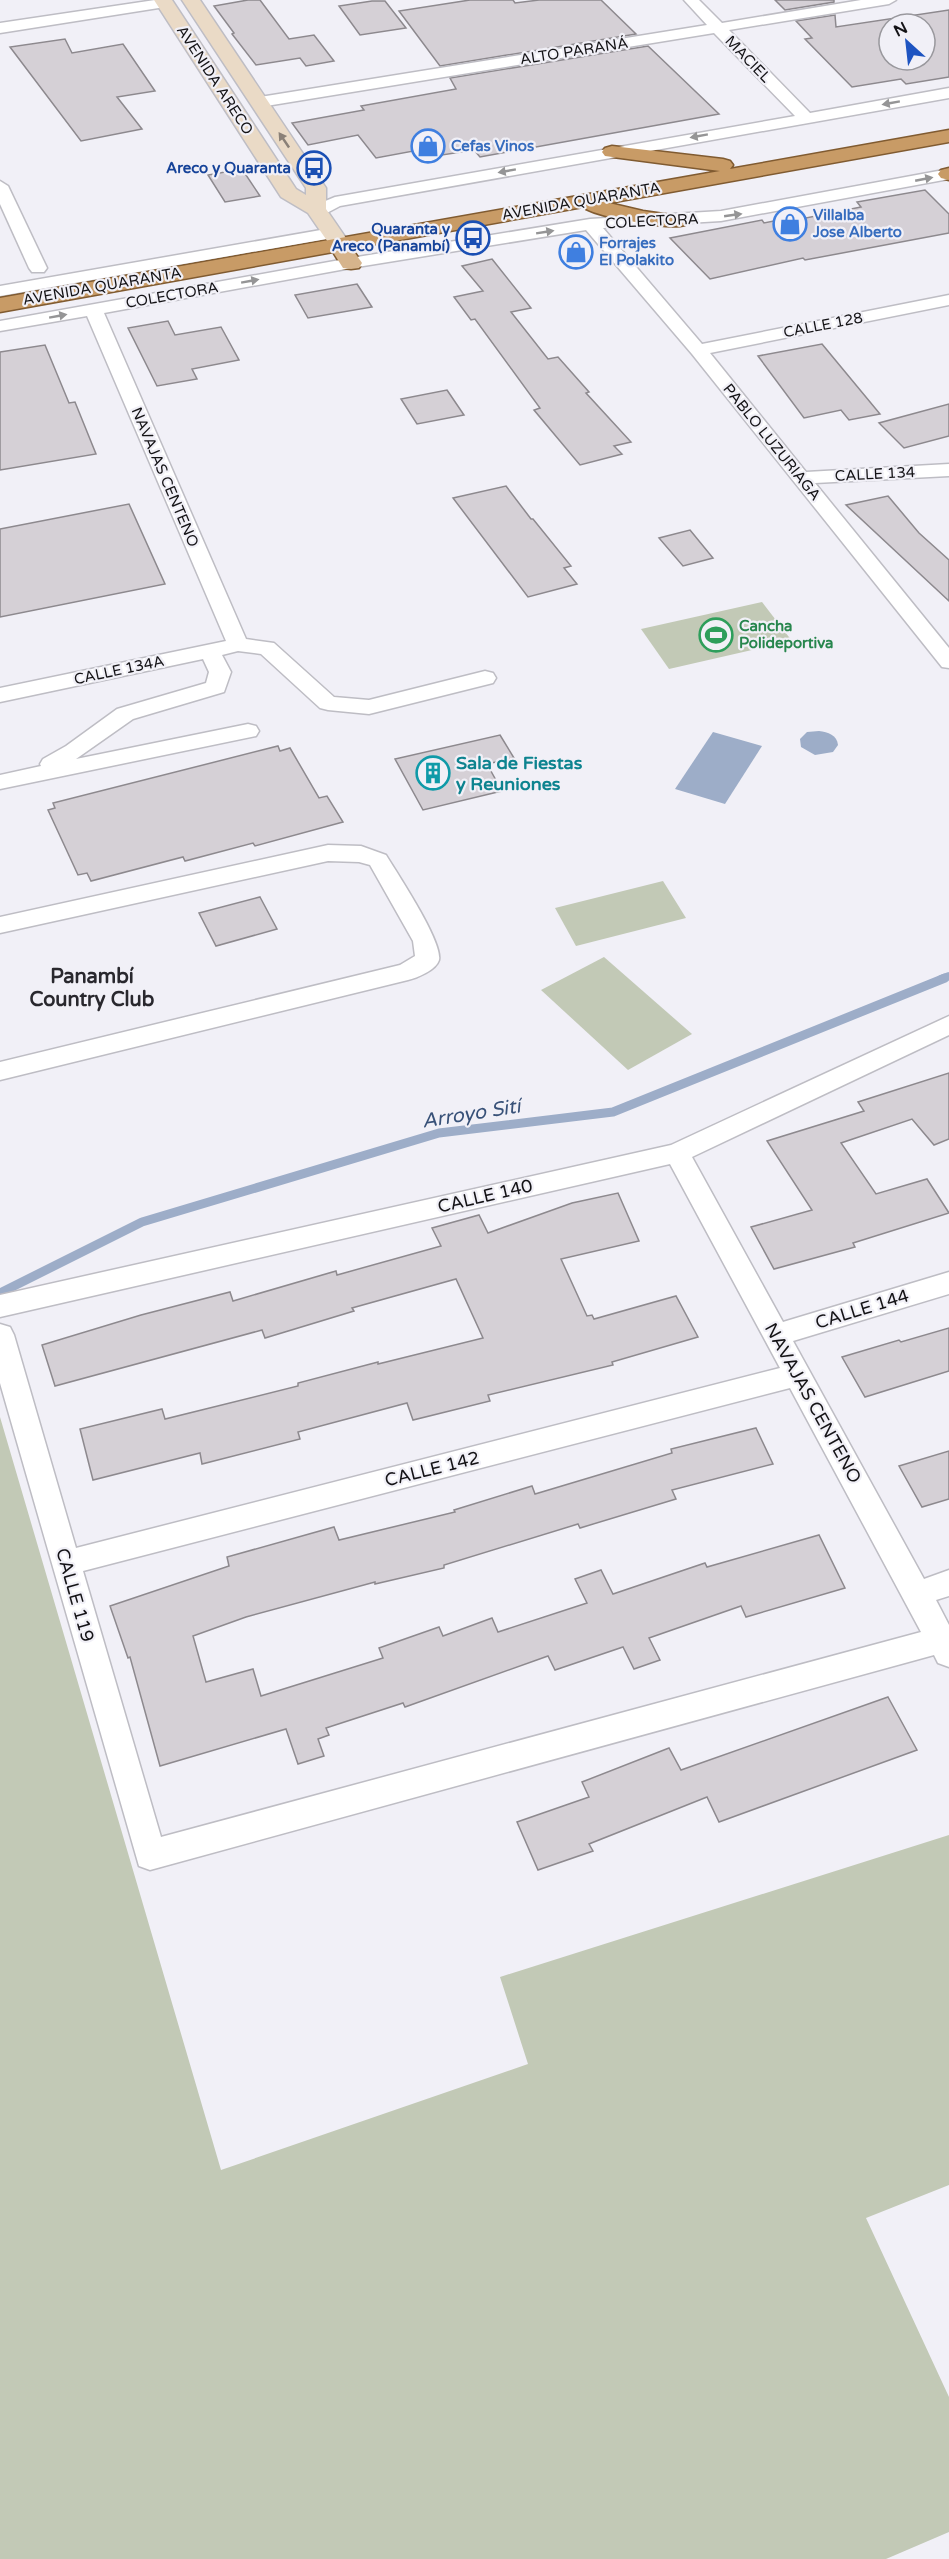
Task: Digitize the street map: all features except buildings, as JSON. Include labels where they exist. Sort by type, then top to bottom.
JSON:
[{"type":"highway","name":"AVENIDA QUARANTA","points":[[0,305],[325,224],[579,202],[949,136]]},
{"type":"highway","points":[[612,152],[720,165],[776,166]]},
{"type":"highway","points":[[579,202],[610,210],[678,221]]},
{"type":"main road","name":"AVENIDA ARECO","points":[[191,0],[316,188],[325,224]]},
{"type":"main road","name":"AVENIDA ARECO","points":[[164,2],[288,193],[325,224]]},
{"type":"main road","points":[[325,224],[351,263]]},
{"type":"street","name":"MACIEL","points":[[691,0],[805,117]]},
{"type":"street","name":"ALTO PARANÁ","points":[[260,102],[889,0]]},
{"type":"street","points":[[0,28],[164,2]]},
{"type":"street","name":"COLECTORA","points":[[0,291],[325,224],[334,202],[949,93]]},
{"type":"street","name":"COLECTORA","points":[[0,326],[351,263],[590,224],[678,221],[764,210],[949,174]]},
{"type":"street","points":[[0,186],[38,268]]},
{"type":"street","points":[[0,274],[325,224]]},
{"type":"street","name":"PABLO LUZURIAGA","points":[[590,224],[698,350],[949,662]]},
{"type":"street","name":"CALLE 128","points":[[698,350],[949,300]]},
{"type":"street","name":"NAVAJAS CENTENO","points":[[93,309],[238,645]]},
{"type":"street","name":"CALLE 134","points":[[801,478],[949,470]]},
{"type":"street","name":"CALLE 134A","points":[[0,695],[238,645],[267,648],[328,703],[369,707],[485,678]]},
{"type":"street","points":[[26,777],[74,751],[125,714],[216,687],[220,672],[210,651]]},
{"type":"street","points":[[0,782],[248,731]]},
{"type":"street","points":[[0,925],[328,853],[361,854],[378,860],[425,941],[427,959],[408,972],[0,1071]]},
{"type":"street","name":"CALLE 140","points":[[0,1306],[677,1153],[949,1025]]},
{"type":"street","name":"NAVAJAS CENTENO","points":[[677,1153],[945,1647]]},
{"type":"street","name":"CALLE 144","points":[[776,1335],[949,1282]]},
{"type":"street","name":"CALLE 119","points":[[0,1335],[150,1855],[945,1647]]},
{"type":"street","name":"CALLE 142","points":[[66,1563],[797,1375]]},
{"type":"street","points":[[916,1594],[949,1582]]},
{"type":"green space","name":"Cancha Polideportiva","points":[[762,602],[792,641],[669,669],[641,629]]},
{"type":"green space","points":[[663,881],[686,918],[576,946],[555,908]]},
{"type":"green space","points":[[604,957],[692,1034],[628,1070],[541,990]]},
{"type":"green space","points":[[0,1417],[221,2170],[528,2064],[500,1977],[949,1835],[949,2185],[866,2218],[949,2397],[949,2532],[886,2559],[0,2559]]},
{"type":"water","points":[[713,732],[762,746],[725,804],[675,789]]},
{"type":"water","points":[[807,732],[829,733],[836,739],[838,745],[833,752],[815,755],[801,747],[800,739]]},
{"type":"waterway","name":"Arroyo Sití","points":[[941,979],[949,976]]},
{"type":"waterway","name":"Arroyo Sití","points":[[0,1293],[142,1222],[439,1133],[613,1112],[945,978]]},
{"type":"place","name":"Cefas Vinos","points":[[428,146]]},
{"type":"place","name":"Areco y Quaranta","points":[[314,168]]},
{"type":"place","name":"Villalba Jose Alberto","points":[[790,224]]},
{"type":"place","name":"Quaranta y Areco (Panambí)","points":[[473,238]]},
{"type":"place","name":"Forrajes El Polakito","points":[[576,252]]},
{"type":"place","name":"Cancha Polideportiva","points":[[716,635]]},
{"type":"place","name":"Sala de Fiestas y Reuniones","points":[[433,773]]},
{"type":"district","name":"Panambí Country Club","points":[[92,988]]}]
